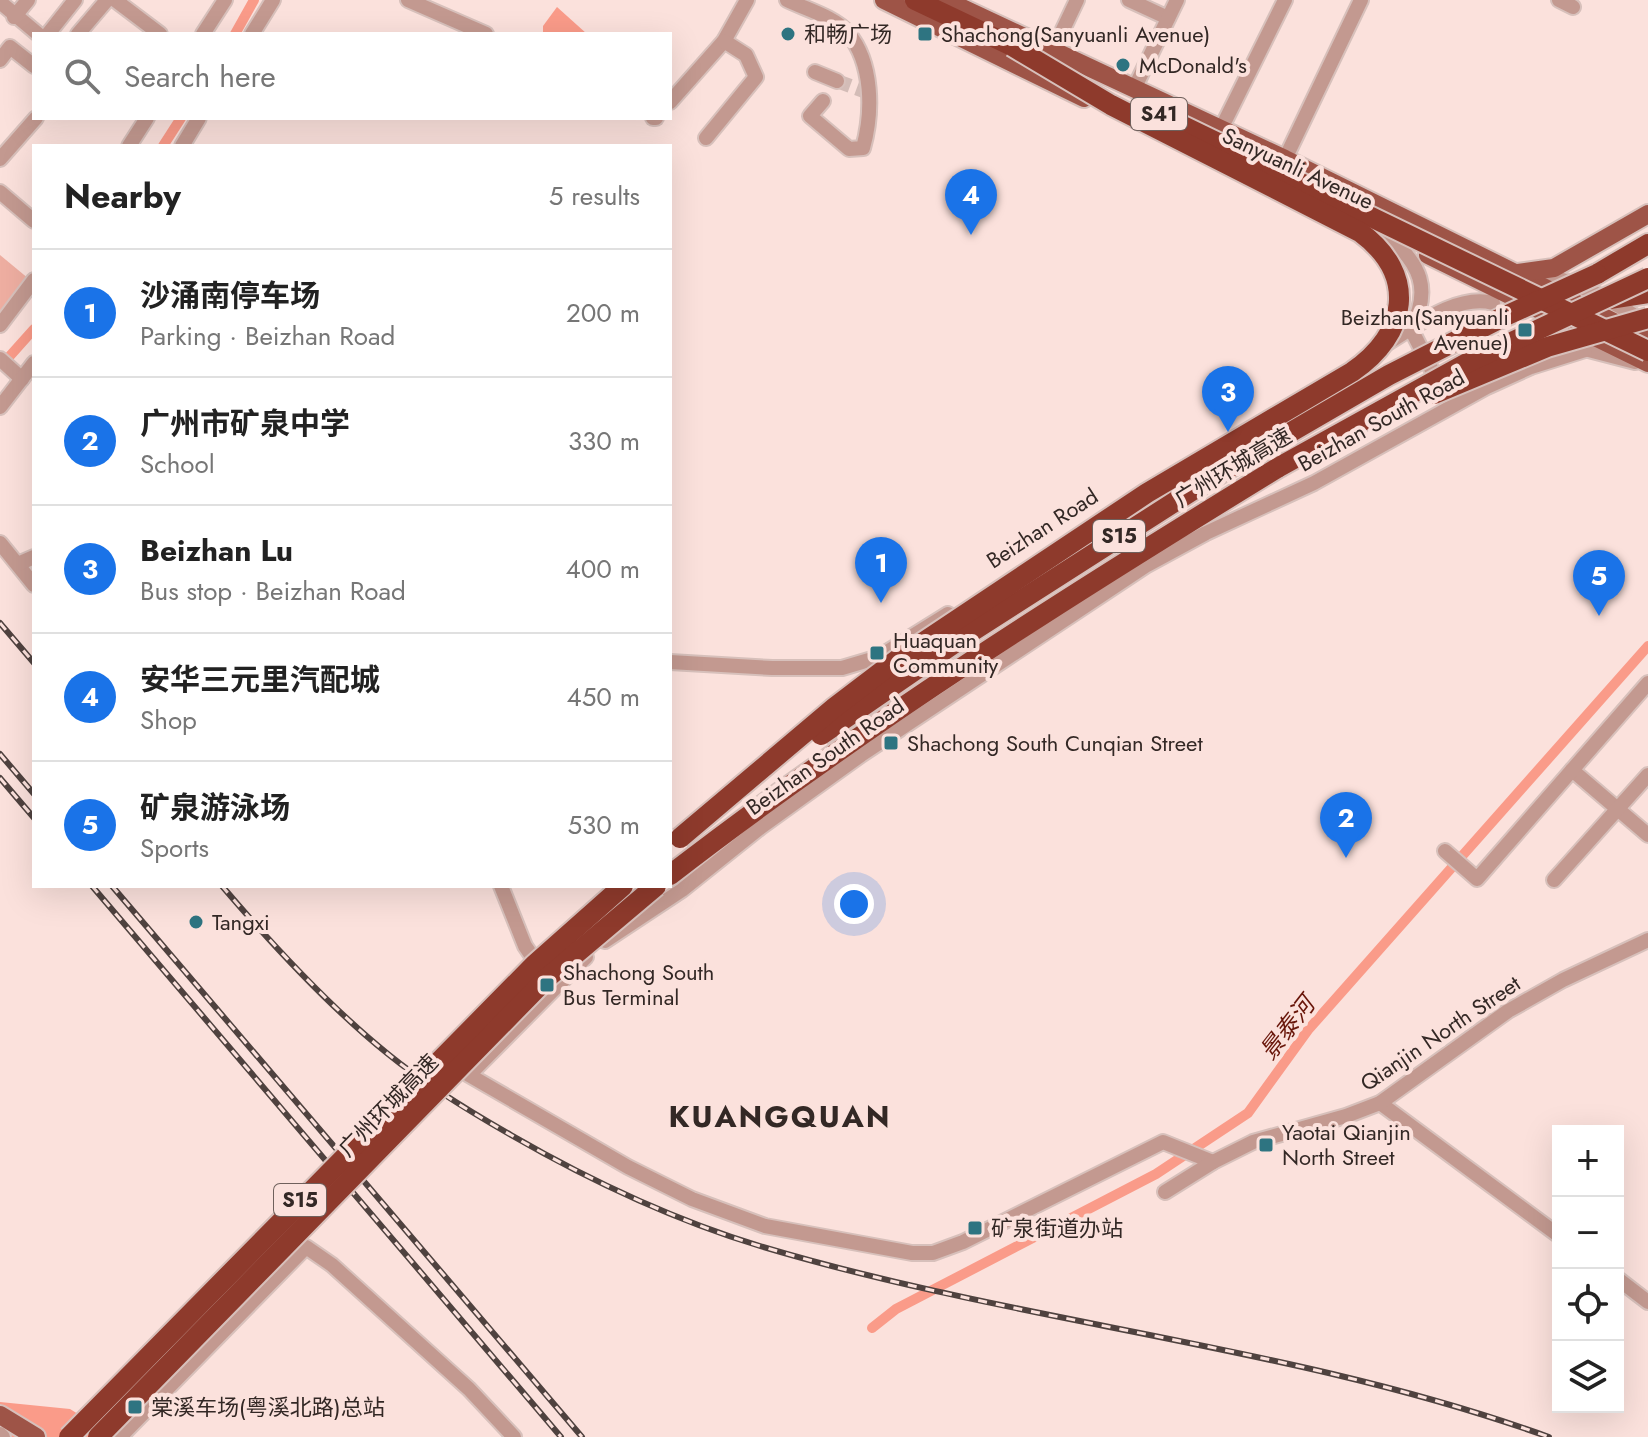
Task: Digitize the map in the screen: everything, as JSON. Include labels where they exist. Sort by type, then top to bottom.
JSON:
[{"type":"highway","name":"S41","points":[[915,0],[1305,185]]},
{"type":"highway","points":[[675,842],[805,731],[898,659],[1136,500],[1352,372],[1378,351],[1392,327],[1399,306],[1395,272],[1382,252],[1360,232],[1111,105],[1012,47]]},
{"type":"highway","points":[[1305,185],[1397,218],[1551,290],[1601,299],[1648,293]]},
{"type":"highway","points":[[1305,185],[1648,351]]},
{"type":"highway","points":[[1597,274],[1648,244]]},
{"type":"highway","name":"广州环城高速","points":[[675,842],[854,711],[1212,478],[1389,375],[1501,318],[1648,251]]},
{"type":"highway","name":"广州环城高速","points":[[672,873],[782,789],[933,685],[1089,583],[1279,467],[1467,363],[1648,278]]},
{"type":"highway","points":[[1279,467],[1504,364],[1547,347],[1648,318]]},
{"type":"highway","name":"广州环城高速","points":[[69,1437],[523,975],[621,888]]},
{"type":"highway","name":"广州环城高速","points":[[98,1437],[547,978],[654,888]]},
{"type":"main road","name":"Sanyuanli Avenue","points":[[884,0],[1012,47],[1053,50],[1285,159],[1648,339]]},
{"type":"main road","name":"Sanyuanli Avenue","points":[[945,0],[1012,47],[1040,78],[1388,236],[1648,364]]},
{"type":"main road","points":[[1518,273],[1554,268],[1648,214]]},
{"type":"main road","points":[[0,1415],[36,1437]]},
{"type":"main road","points":[[1,1433],[17,1437]]},
{"type":"street","points":[[14,17],[28,0]]},
{"type":"street","points":[[50,32],[75,0]]},
{"type":"street","points":[[80,32],[107,0]]},
{"type":"street","points":[[115,0],[157,32]]},
{"type":"street","points":[[204,32],[225,0]]},
{"type":"street","points":[[253,32],[273,0]]},
{"type":"street","points":[[408,0],[481,32]]},
{"type":"street","points":[[672,100],[724,41],[747,0]]},
{"type":"street","points":[[787,0],[837,24],[860,48],[869,93],[868,130],[863,148],[849,149],[810,116],[823,101]]},
{"type":"street","points":[[1040,78],[1077,0]]},
{"type":"street","points":[[1129,0],[1168,18]]},
{"type":"street","points":[[1135,87],[1177,0]]},
{"type":"street","points":[[1221,129],[1285,0]]},
{"type":"street","points":[[1285,159],[1361,0]]},
{"type":"street","points":[[1559,0],[1573,7]]},
{"type":"street","points":[[0,2],[35,32]]},
{"type":"street","points":[[706,138],[756,77],[746,55],[724,41]]},
{"type":"street","points":[[0,60],[10,47],[32,64]]},
{"type":"street","points":[[815,72],[837,81]]},
{"type":"street","points":[[0,159],[34,120]]},
{"type":"street","points":[[130,144],[146,120]]},
{"type":"street","points":[[183,144],[198,120]]},
{"type":"street","points":[[0,192],[32,219]]},
{"type":"street","points":[[1388,236],[1409,254],[1421,280],[1419,310],[1411,329],[1450,406]]},
{"type":"street","points":[[1453,268],[1493,303],[1541,330],[1585,350],[1648,364]]},
{"type":"street","points":[[1518,273],[1562,280],[1620,307],[1648,326]]},
{"type":"street","points":[[0,325],[32,283]]},
{"type":"street","name":"Beizhan Road","points":[[672,662],[772,668],[842,668],[879,657],[1174,469],[1411,329],[1455,306],[1484,300],[1493,303]]},
{"type":"street","name":"Beizhan South Road","points":[[1213,1162],[1163,1142],[963,1242],[922,1255],[765,1226],[692,1199],[628,1167],[469,1075],[555,987],[609,938],[682,890],[812,789],[1102,593],[1178,548],[1314,483],[1450,406],[1531,367],[1585,350]]},
{"type":"street","points":[[0,359],[22,379]]},
{"type":"street","points":[[0,407],[32,366]]},
{"type":"street","points":[[0,543],[32,582]]},
{"type":"street","points":[[18,564],[32,558]]},
{"type":"street","points":[[1445,851],[1477,879],[1648,683]]},
{"type":"street","points":[[1572,770],[1648,835]]},
{"type":"street","points":[[1554,880],[1648,775]]},
{"type":"street","points":[[502,888],[525,946],[555,987]]},
{"type":"street","name":"Qianjin North Street","points":[[1165,1192],[1213,1162],[1268,1136],[1346,1116],[1380,1103],[1508,1011],[1563,980],[1648,940]]},
{"type":"street","points":[[1380,1103],[1552,1231]]},
{"type":"street","points":[[122,1435],[306,1247],[332,1265],[469,1389],[514,1437]]},
{"type":"street","points":[[1624,1284],[1648,1302]]},
{"type":"shaded area","points":[[557,7],[585,32],[543,32],[543,26]]},
{"type":"shaded area","points":[[0,255],[29,279],[0,312]]},
{"type":"shaded area","points":[[0,1402],[70,1409],[115,1437],[0,1437]]},
{"type":"waterway","points":[[236,32],[254,0]]},
{"type":"waterway","points":[[164,144],[180,120]]},
{"type":"waterway","points":[[1,366],[32,331]]},
{"type":"waterway","name":"景泰河","points":[[872,1328],[896,1309],[1156,1174],[1248,1113],[1308,1030],[1648,646]]},
{"type":"tunnel","points":[[837,81],[869,93]]},
{"type":"railway","points":[[0,623],[32,661]]},
{"type":"railway","points":[[0,754],[32,792]]},
{"type":"railway","points":[[0,778],[32,816]]},
{"type":"railway","points":[[94,888],[561,1437]]},
{"type":"railway","points":[[114,888],[582,1437]]},
{"type":"railway","points":[[224,888],[323,996],[417,1076],[541,1152],[664,1211],[728,1236],[858,1273],[1355,1379],[1549,1437]]},
{"type":"place","name":"和畅广场","points":[[788,34]]},
{"type":"place","name":"Shachong(Sanyuanli Avenue)","points":[[925,34]]},
{"type":"place","name":"McDonald's","points":[[1123,65]]},
{"type":"place","name":"安华三元里汽配城","points":[[971,235]]},
{"type":"place","name":"Beizhan(Sanyuanli Avenue)","points":[[1525,330]]},
{"type":"place","name":"Beizhan Lu","points":[[1228,432]]},
{"type":"place","name":"沙涌南停车场","points":[[881,603]]},
{"type":"place","name":"矿泉游泳场","points":[[1599,616]]},
{"type":"place","name":"Huaquan Community","points":[[877,653]]},
{"type":"place","name":"Shachong South Cunqian Street","points":[[891,743]]},
{"type":"place","name":"广州市矿泉中学","points":[[1346,858]]},
{"type":"place","name":"Tangxi","points":[[196,922]]},
{"type":"place","name":"Shachong South Bus Terminal","points":[[547,985]]},
{"type":"place","name":"Yaotai Qianjin North Street","points":[[1266,1145]]},
{"type":"place","name":"矿泉街道办站","points":[[975,1228]]},
{"type":"place","name":"棠溪车场(粤溪北路)总站","points":[[135,1407]]},
{"type":"district","name":"KUANGQUAN","points":[[780,1116]]}]
